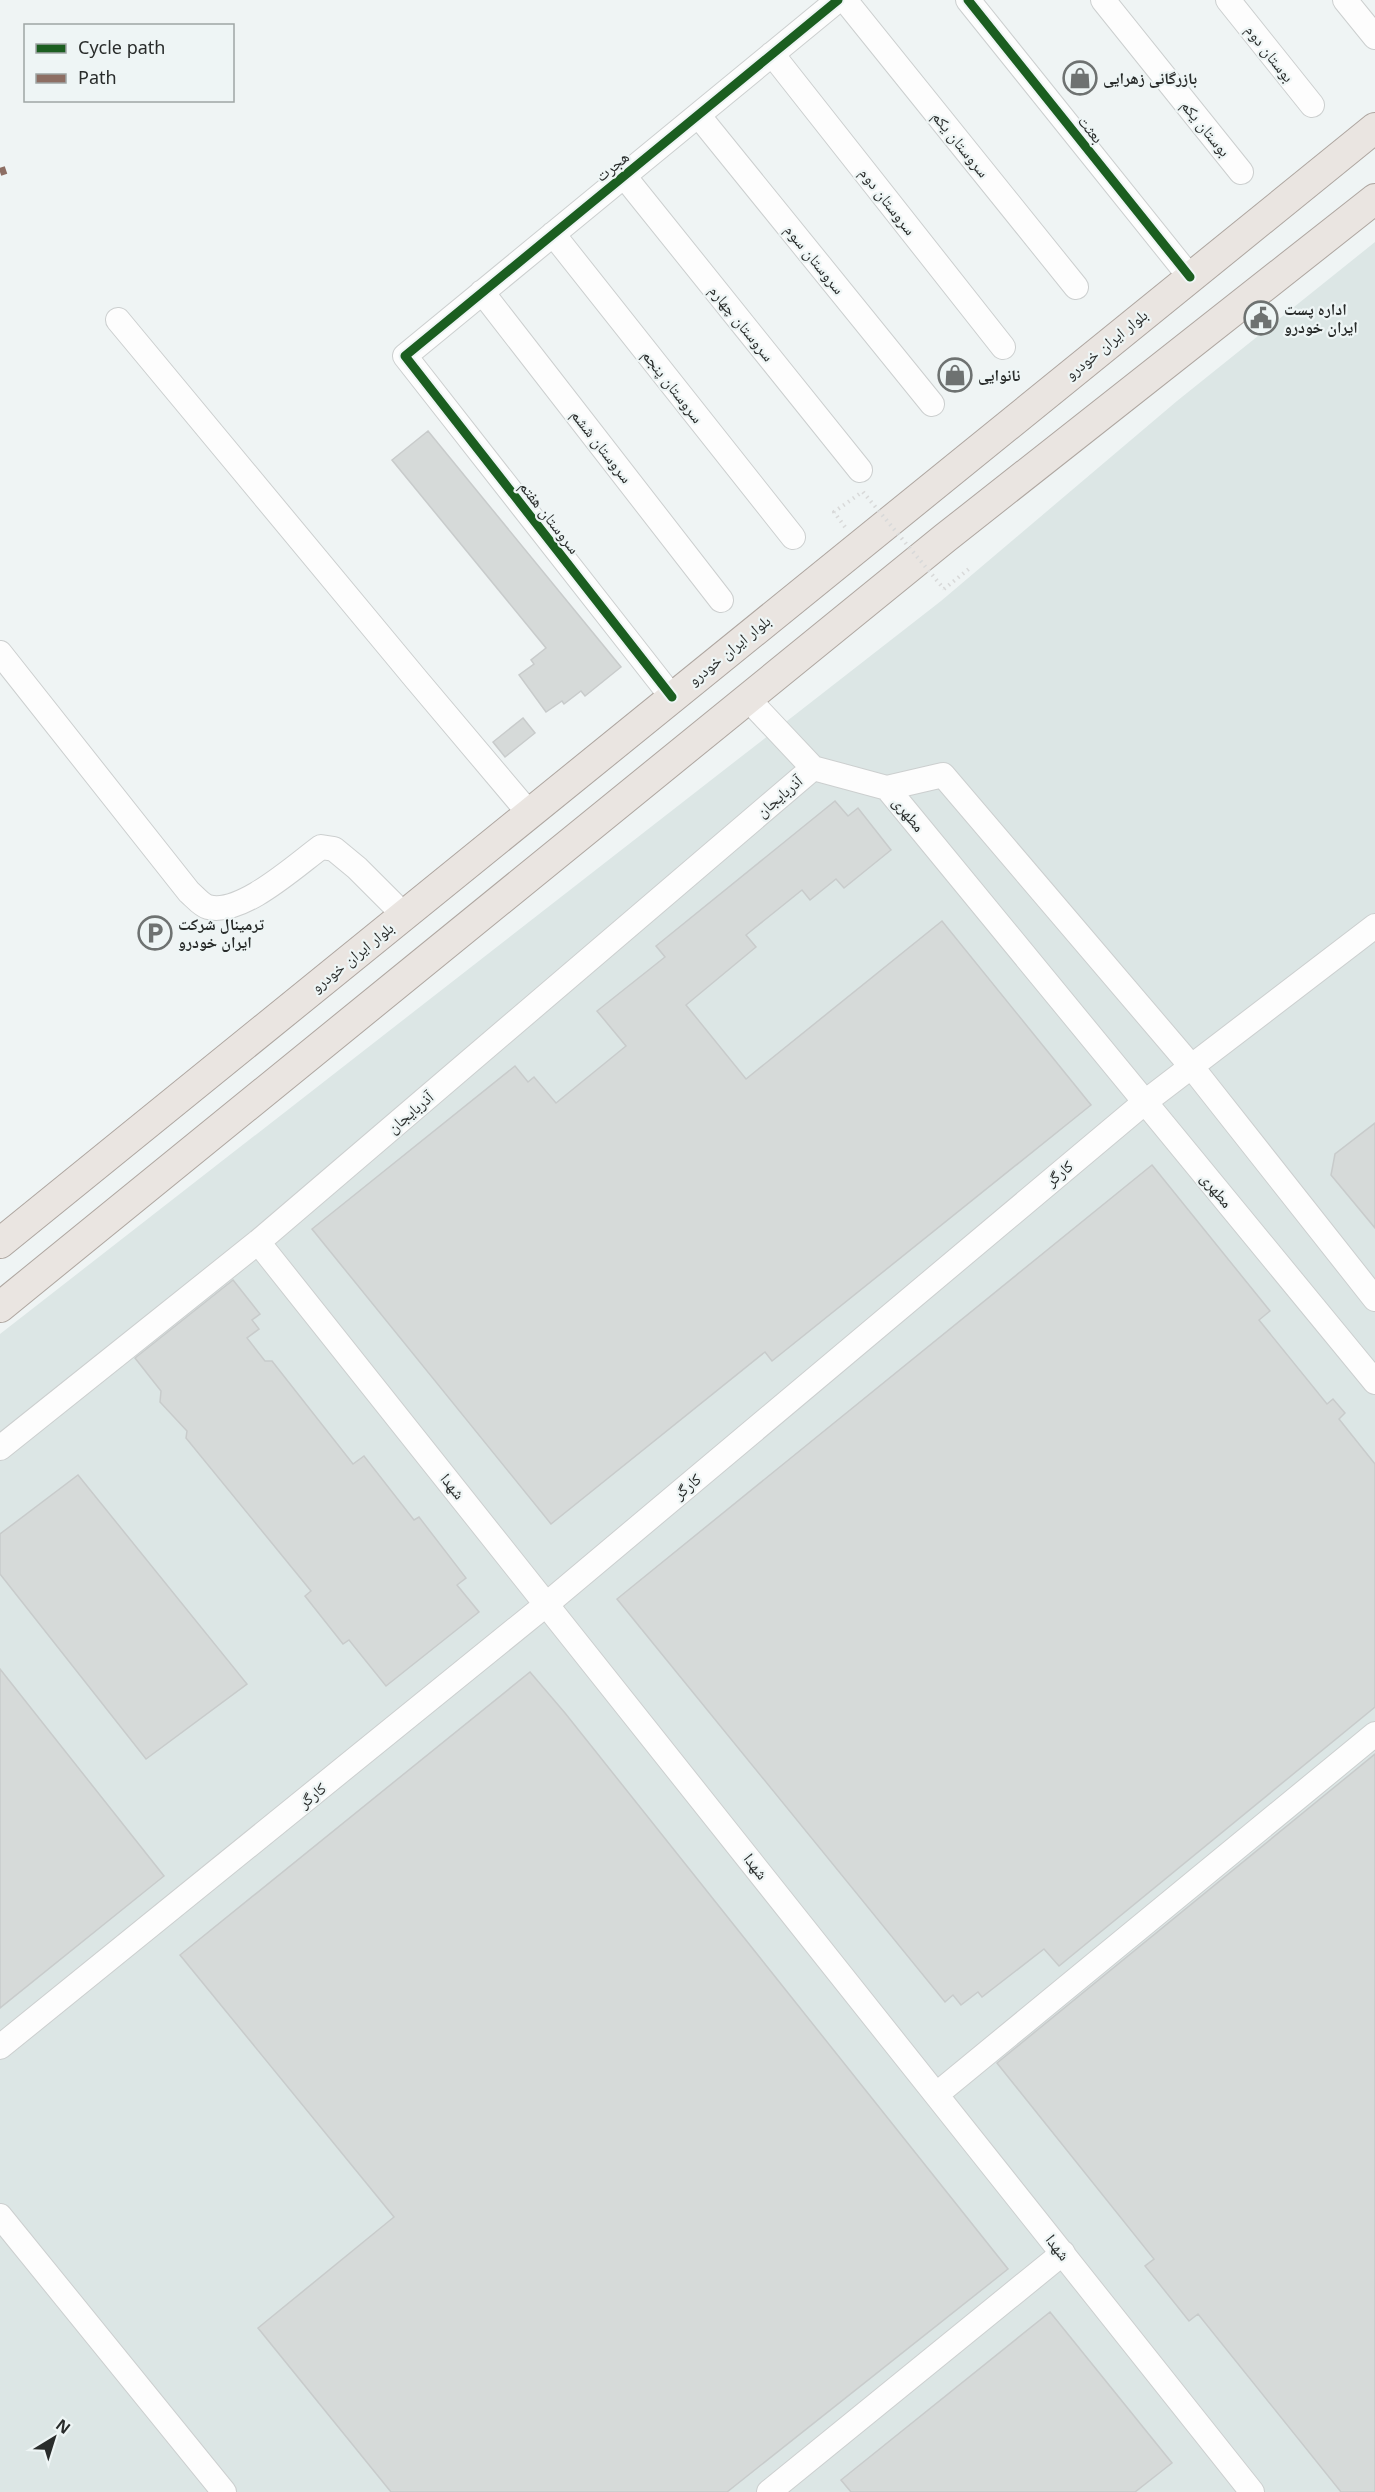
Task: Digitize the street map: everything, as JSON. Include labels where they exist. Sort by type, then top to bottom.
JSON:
[{"type":"main road","name":"بلوار ایران خودرو","points":[[0,1243],[1375,128]]},
{"type":"main road","points":[[0,1307],[945,538],[1375,198]]},
{"type":"main road","points":[[210,1072],[240,1112]]},
{"type":"main road","points":[[156,1116],[186,1156]]},
{"type":"street","name":"هجرت","points":[[405,356],[838,0]]},
{"type":"street","name":"سروستان یکم","points":[[845,0],[1076,287]]},
{"type":"street","name":"بعثت","points":[[968,0],[1190,277]]},
{"type":"street","name":"بوستان یکم","points":[[1103,0],[1241,172]]},
{"type":"street","name":"بوستان دوم","points":[[1228,0],[1312,105]]},
{"type":"street","points":[[1345,0],[1375,37]]},
{"type":"street","name":"سروستان دوم","points":[[772,54],[1003,347]]},
{"type":"street","name":"سروستان سوم","points":[[698,115],[932,404]]},
{"type":"street","name":"سروستان چهارم","points":[[624,176],[861,481]]},
{"type":"street","name":"سروستان پنجم","points":[[553,234],[793,537]]},
{"type":"street","name":"سروستان ششم","points":[[482,292],[721,600]]},
{"type":"street","points":[[118,320],[530,813]]},
{"type":"street","name":"سروستان هفتم","points":[[405,356],[672,696]]},
{"type":"street","points":[[0,652],[189,892],[206,906],[224,908],[251,897],[321,847],[334,849],[357,868],[404,915]]},
{"type":"street","name":"آذربایجان","points":[[748,699],[813,768],[887,788]]},
{"type":"street","name":"آذربایجان","points":[[0,1449],[258,1242],[813,768]]},
{"type":"street","name":"مطهری","points":[[1375,1299],[1191,1066],[943,775],[887,788],[1375,1382]]},
{"type":"street","name":"کارگر","points":[[0,2047],[548,1604],[1145,1102],[1375,926]]},
{"type":"street","name":"شهدا","points":[[258,1242],[1252,2492]]},
{"type":"street","points":[[937,2094],[1375,1734]]},
{"type":"street","points":[[0,2216],[224,2492]]},
{"type":"street","points":[[770,2492],[1063,2253]]},
{"type":"path","points":[[834,512],[861,481],[944,589],[970,568]]},
{"type":"shaded area","points":[[1375,242],[1375,2492],[0,2492],[0,1334],[941,601],[1177,401]]},
{"type":"building","points":[[428,431],[621,667],[585,696],[581,691],[564,704],[562,701],[546,712],[519,675],[534,664],[531,660],[546,648],[392,460]]},
{"type":"building","points":[[523,718],[535,733],[505,757],[493,742]]},
{"type":"building","points":[[835,801],[848,816],[858,808],[891,850],[844,888],[836,879],[810,900],[802,890],[746,935],[756,947],[686,1005],[746,1079],[942,921],[1091,1105],[772,1361],[765,1352],[551,1524],[312,1229],[515,1066],[528,1082],[534,1077],[556,1103],[626,1046],[597,1011],[665,957],[656,946]]},
{"type":"building","points":[[1375,1123],[1375,1228],[1331,1175],[1335,1154]]},
{"type":"building","points":[[1152,1165],[1270,1311],[1259,1320],[1327,1404],[1333,1399],[1345,1413],[1339,1419],[1375,1464],[1375,1707],[1059,1966],[1044,1949],[982,1997],[978,1992],[961,2005],[953,1995],[945,2002],[617,1599]]},
{"type":"building","points":[[233,1280],[260,1314],[252,1320],[259,1329],[247,1338],[265,1361],[272,1361],[353,1464],[364,1456],[414,1520],[419,1517],[466,1578],[457,1585],[479,1612],[386,1686],[349,1640],[343,1644],[305,1596],[311,1591],[186,1438],[187,1431],[160,1402],[161,1391],[135,1358]]},
{"type":"building","points":[[78,1475],[247,1684],[146,1759],[0,1574],[0,1534]]},
{"type":"building","points":[[0,1669],[164,1876],[0,2008]]},
{"type":"building","points":[[530,1672],[1008,2269],[727,2492],[391,2492],[258,2328],[394,2217],[180,1955]]},
{"type":"building","points":[[1375,1754],[1375,2492],[1341,2492],[1198,2314],[1189,2321],[1145,2266],[1154,2259],[997,2063]]},
{"type":"building","points":[[1050,2312],[1172,2463],[1135,2492],[851,2492],[841,2480]]},
{"type":"marked path","points":[[0,172],[6,170]]},
{"type":"cycle path","points":[[672,697],[405,356],[838,0]]},
{"type":"cycle path","points":[[968,0],[1190,277]]},
{"type":"place","name":"بازرگانی زهرایی","points":[[1080,78]]},
{"type":"place","name":"اداره پست ایران خودرو","points":[[1261,318]]},
{"type":"place","name":"نانوایی","points":[[955,375]]},
{"type":"place","name":"ترمینال شرکت ایران خودرو","points":[[155,933]]}]
